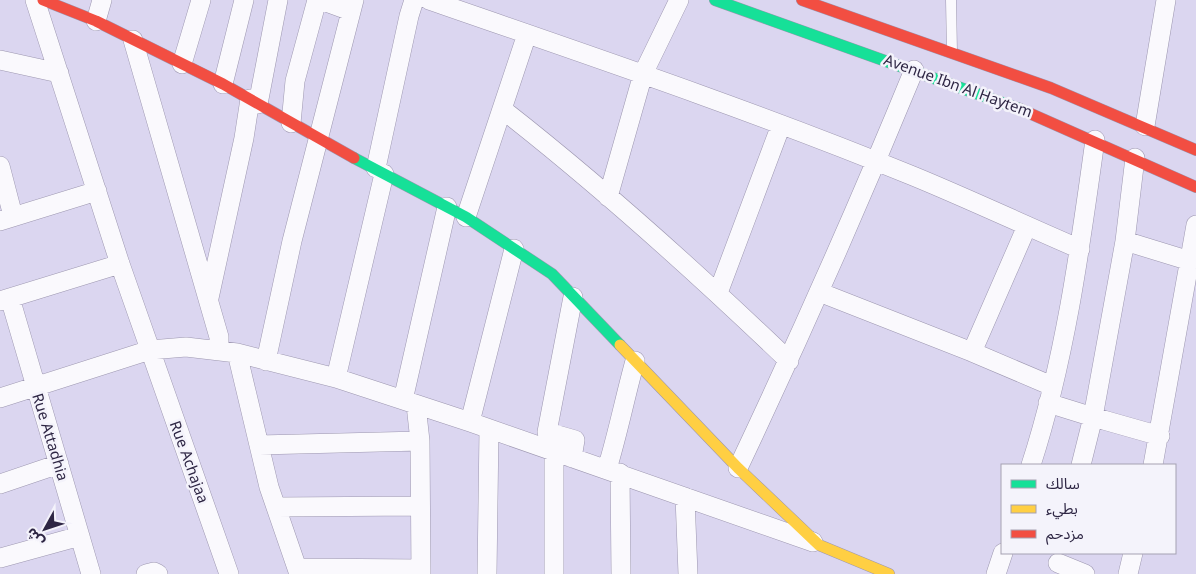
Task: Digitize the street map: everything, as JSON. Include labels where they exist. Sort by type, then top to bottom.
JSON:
[{"type":"street","name":"Rue Achajaa","points":[[35,0],[120,264],[229,574]]},
{"type":"street","points":[[43,0],[96,21],[224,84],[317,138],[466,217],[552,274],[738,468],[819,545],[849,566],[889,574]]},
{"type":"street","points":[[96,21],[102,0]]},
{"type":"street","points":[[182,64],[201,0]]},
{"type":"street","points":[[224,84],[244,0]]},
{"type":"street","points":[[208,299],[244,138],[278,0]]},
{"type":"street","points":[[291,122],[295,81],[316,0]]},
{"type":"street","points":[[266,361],[292,241],[352,6],[321,0]]},
{"type":"street","points":[[336,378],[380,171],[409,16],[414,0]]},
{"type":"street","points":[[428,0],[643,74],[781,125],[876,162],[1080,249]]},
{"type":"street","points":[[608,197],[643,74],[679,0]]},
{"type":"street","name":"Avenue Ibn Al Haytem","points":[[715,0],[1030,112],[1135,158],[1196,188]]},
{"type":"street","name":"Avenue Ibn Al Haytem","points":[[802,0],[952,53],[1145,126],[1196,150]]},
{"type":"street","points":[[1145,126],[1166,0]]},
{"type":"street","points":[[466,217],[528,34]]},
{"type":"street","points":[[133,40],[219,336],[228,351],[276,507],[298,571],[421,572],[420,440],[410,402],[448,207]]},
{"type":"street","points":[[0,60],[59,73]]},
{"type":"street","points":[[738,468],[819,292],[914,70]]},
{"type":"street","points":[[502,109],[563,157],[718,293],[788,361]]},
{"type":"street","points":[[718,293],[781,125]]},
{"type":"street","points":[[1031,464],[1050,395],[1080,249],[1095,140]]},
{"type":"street","points":[[1081,464],[1093,417],[1125,241],[1135,158]]},
{"type":"street","points":[[0,166],[7,218],[97,191]]},
{"type":"street","points":[[972,352],[1027,226]]},
{"type":"street","points":[[1153,464],[1160,436],[1196,226]]},
{"type":"street","points":[[1125,241],[1190,261]]},
{"type":"street","points":[[470,422],[514,249]]},
{"type":"street","points":[[5,300],[120,264]]},
{"type":"street","points":[[819,292],[972,352],[1093,417],[1160,436]]},
{"type":"street","points":[[572,458],[575,440],[547,432],[573,296]]},
{"type":"street","name":"Rue Attadhia","points":[[5,300],[35,386],[91,574]]},
{"type":"street","points":[[0,398],[150,350],[186,347],[228,351],[336,378],[410,402],[614,471],[819,545]]},
{"type":"street","points":[[621,574],[614,471],[635,361]]},
{"type":"street","points":[[487,574],[489,430]]},
{"type":"street","points":[[258,445],[420,440]]},
{"type":"street","points":[[554,452],[554,574]]},
{"type":"street","points":[[0,484],[59,464]]},
{"type":"street","points":[[684,497],[688,574]]},
{"type":"street","points":[[276,507],[420,506]]},
{"type":"street","points":[[0,558],[80,536]]},
{"type":"street","points":[[996,574],[1002,554]]},
{"type":"street","points":[[1128,574],[1132,554]]},
{"type":"street","points":[[1058,563],[1085,574]]},
{"type":"street","points":[[146,574],[154,572],[158,574]]},
{"type":"lane","points":[[951,0],[952,53]]},
{"type":"traffic: fast","points":[[715,0],[1020,109]]},
{"type":"traffic: fast","points":[[354,158],[466,217],[552,274],[620,345]]},
{"type":"traffic: slow","points":[[620,345],[738,468],[819,545],[889,574]]},
{"type":"traffic: jam","points":[[43,0],[96,21],[223,84],[354,158]]},
{"type":"traffic: jam","points":[[802,0],[1051,88],[1196,150]]},
{"type":"traffic: jam","points":[[1020,109],[1196,187]]}]
